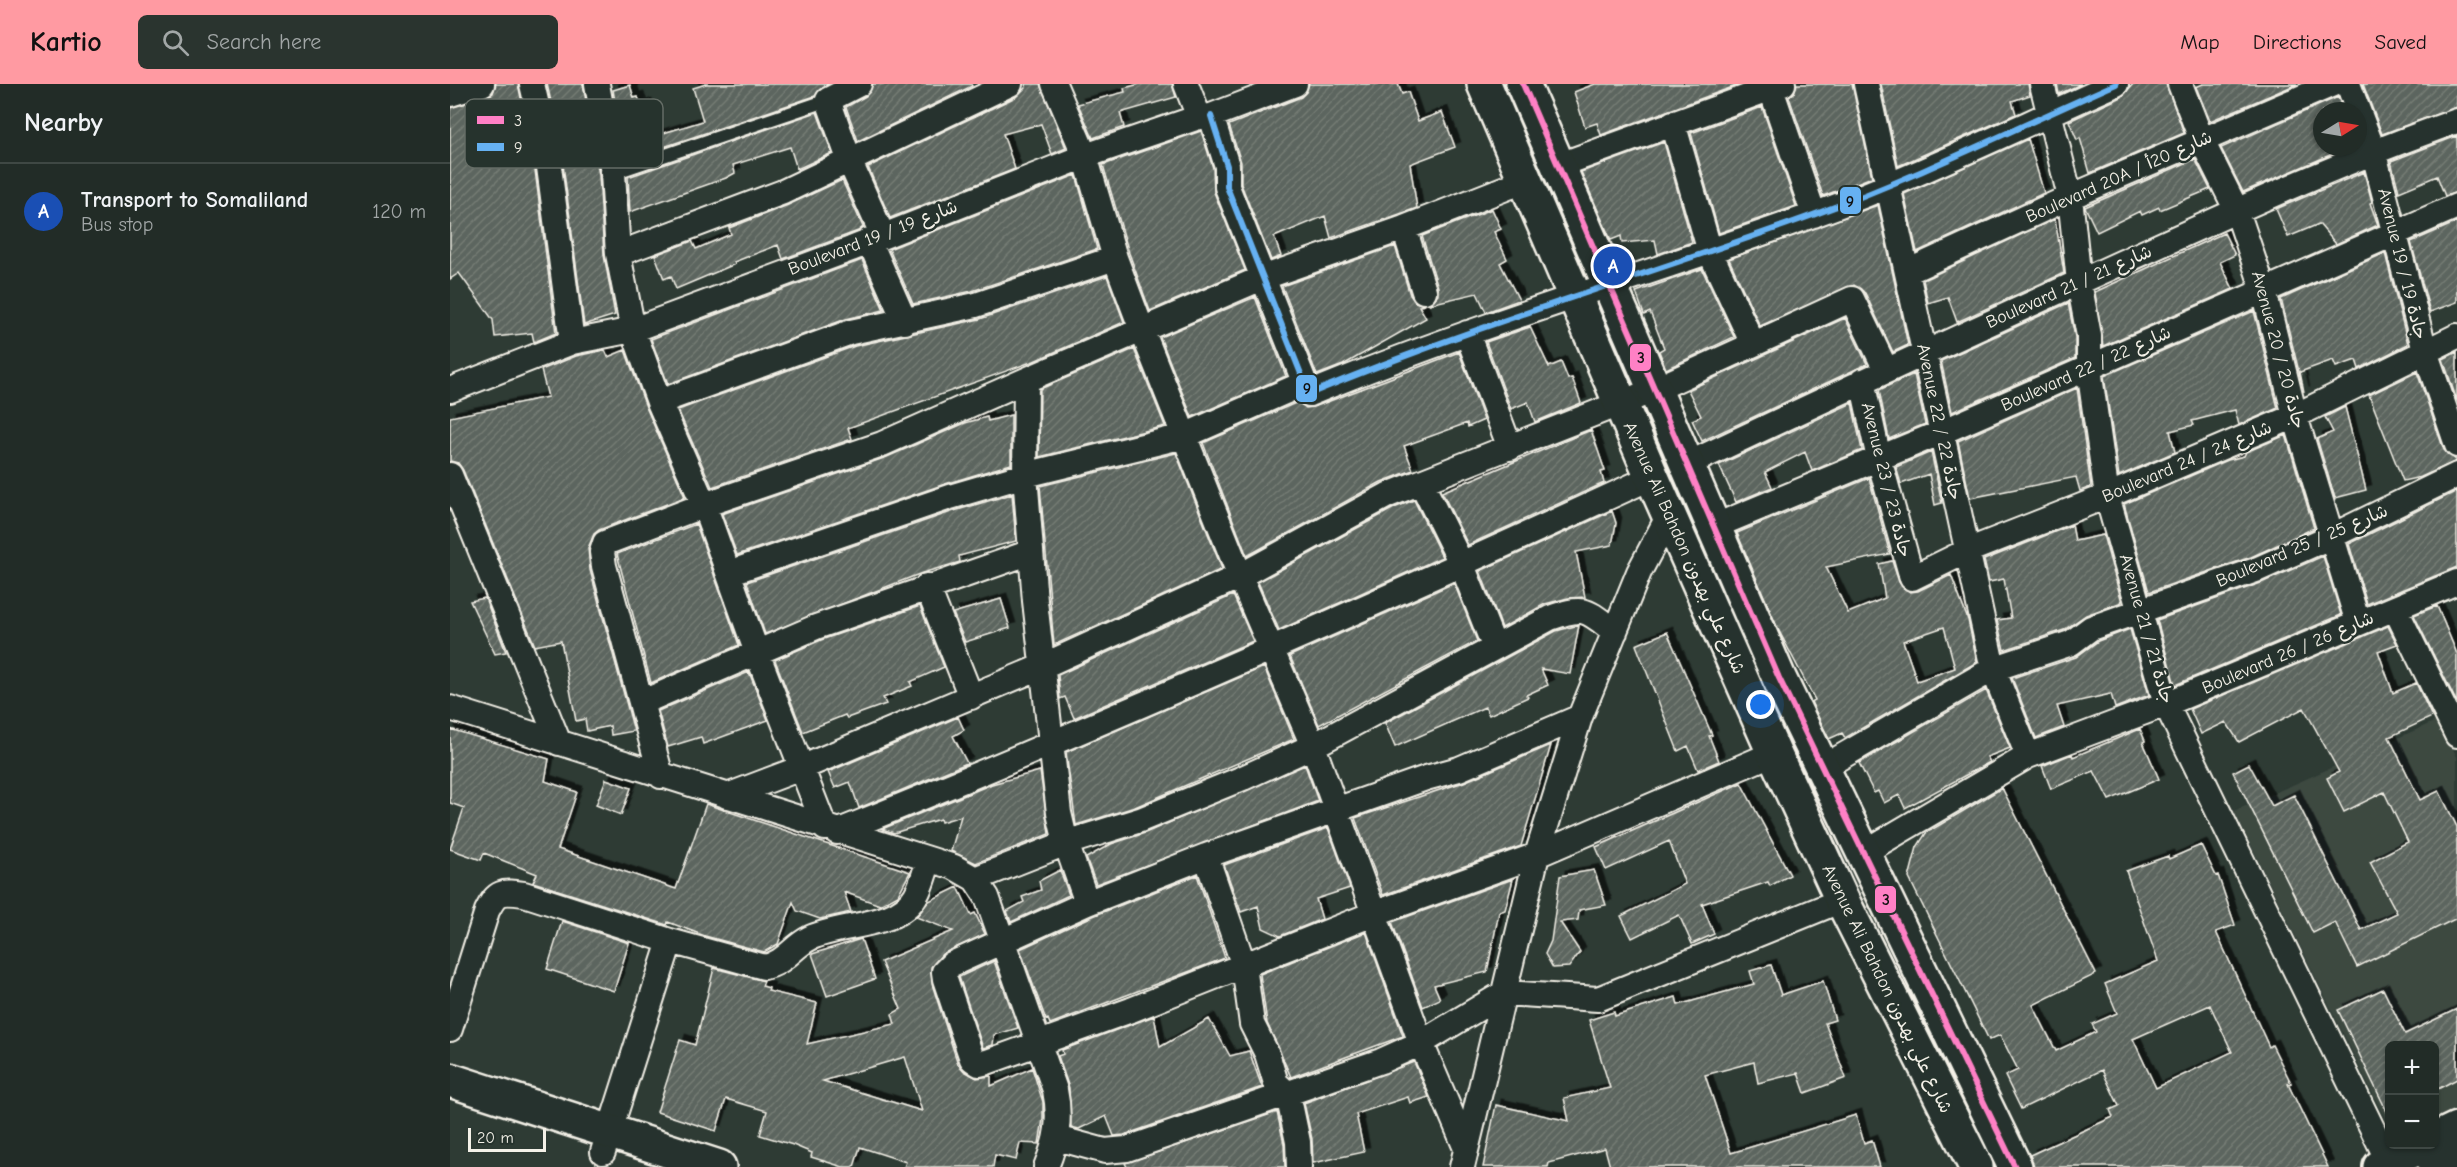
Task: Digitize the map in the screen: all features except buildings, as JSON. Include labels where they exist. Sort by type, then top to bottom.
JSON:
[{"type":"main road","name":"Avenue Ali Bahdon شارع علي بهدون","points":[[1484,84],[1652,477],[1774,753],[1842,900],[1976,1167]]},
{"type":"main road","name":"Avenue Ali Bahdon شارع علي بهدون","points":[[1523,84],[1713,527],[1822,768],[2015,1167]]},
{"type":"main road","points":[[450,1080],[606,1142],[649,1167]]},
{"type":"main road","points":[[450,1103],[606,1142],[719,1167]]},
{"type":"main road","points":[[2439,1138],[2457,1129]]},
{"type":"main road","points":[[2387,1165],[2416,1149]]},
{"type":"main road","points":[[2435,1167],[2457,1156]]},
{"type":"street","points":[[450,94],[482,84]]},
{"type":"street","points":[[532,84],[536,99]]},
{"type":"street","points":[[597,84],[600,99]]},
{"type":"street","points":[[859,84],[828,100],[905,322]]},
{"type":"street","points":[[618,254],[783,192],[1011,84]]},
{"type":"street","points":[[1054,84],[1085,156],[1115,258],[1142,330],[1240,576],[1313,746],[1463,1156]]},
{"type":"street","points":[[1186,84],[1205,116],[1227,166],[1227,188],[1309,394],[1467,333],[1814,215],[1889,186],[2116,84]]},
{"type":"street","name":"Boulevard 19 / شارع 19","points":[[450,390],[572,342],[633,330],[1085,156],[1295,84]]},
{"type":"street","name":"Avenue 22 / جادة 22","points":[[1866,84],[1993,669],[2028,756]]},
{"type":"street","name":"Avenue 21 / جادة 21","points":[[2042,84],[2070,197],[2079,282],[2089,336],[2088,369],[2107,496],[2166,704],[2387,1165]]},
{"type":"street","name":"Avenue 20 / جادة 20","points":[[2180,84],[2202,141],[2237,211],[2265,291],[2295,416],[2358,623]]},
{"type":"street","name":"Boulevard 20A / شارع 20أ","points":[[1907,273],[2070,197],[2333,84]]},
{"type":"street","name":"Avenue 19 / جادة 19","points":[[2348,84],[2373,150],[2425,351],[2457,445]]},
{"type":"street","points":[[1557,166],[1777,86],[1814,215]]},
{"type":"street","name":"Boulevard 21 / شارع 21","points":[[1686,465],[1862,381],[2373,150],[2457,121]]},
{"type":"street","points":[[1673,123],[1710,252],[1753,344]]},
{"type":"street","points":[[549,168],[572,342]]},
{"type":"street","points":[[611,168],[618,254],[633,330],[659,402],[704,506],[801,768],[831,830]]},
{"type":"street","points":[[661,776],[602,552],[605,543],[882,444],[1262,278],[1404,228],[1526,180]]},
{"type":"street","name":"Boulevard 22 / شارع 22","points":[[1713,527],[1942,432],[2457,206]]},
{"type":"street","points":[[1404,228],[1424,291]]},
{"type":"street","points":[[659,402],[851,332],[976,305],[1115,258]]},
{"type":"street","points":[[727,796],[801,768],[1043,666],[1240,576],[1378,500],[1654,390],[1852,299],[1886,370]]},
{"type":"street","points":[[1467,333],[1510,448]]},
{"type":"street","name":"Boulevard 24 / شارع 24","points":[[1912,578],[1967,551],[2107,496],[2295,416],[2457,336]]},
{"type":"street","points":[[1026,380],[1025,476],[1059,813],[1066,843],[1087,903]]},
{"type":"street","name":"Avenue 23 / جادة 23","points":[[1862,381],[1879,459],[1912,578]]},
{"type":"street","points":[[729,573],[950,497],[1184,436],[1305,383]]},
{"type":"street","points":[[450,475],[559,743]]},
{"type":"street","name":"Boulevard 25 / شارع 25","points":[[1822,768],[1993,669],[2071,643],[2091,628],[2256,570],[2457,475]]},
{"type":"street","points":[[831,830],[1052,745],[1462,565],[1652,477]]},
{"type":"street","points":[[1421,482],[1462,565],[1494,646]]},
{"type":"street","points":[[1463,1156],[1537,855],[1580,717],[1639,572],[1669,515]]},
{"type":"street","points":[[643,702],[757,652],[927,586],[1031,552]]},
{"type":"street","name":"Boulevard 26 / شارع 26","points":[[1863,853],[2028,756],[2166,704],[2457,582]]},
{"type":"street","points":[[927,586],[971,697]]},
{"type":"street","points":[[2395,608],[2457,735]]},
{"type":"street","points":[[975,879],[1066,843],[1187,802],[1313,746],[1494,646],[1550,618],[1579,609],[1588,611],[1615,632]]},
{"type":"street","points":[[450,708],[954,867],[975,879],[987,897],[1003,940],[1057,1101],[1059,1112],[1057,1138],[1046,1167]]},
{"type":"street","points":[[1580,717],[1459,770],[1426,778],[1336,812],[1206,856],[1087,903],[952,964],[944,972],[972,1059],[979,1064],[987,1062],[1131,1010],[1373,914],[1537,855],[1774,753]]},
{"type":"street","points":[[1206,856],[1244,966],[1252,1024],[1267,1054],[1276,1083],[1288,1094],[1298,1142],[1299,1167]]},
{"type":"street","points":[[450,1029],[487,911],[494,897],[505,891],[524,894],[753,965],[776,965],[811,937],[892,917],[906,909],[916,895],[929,860]]},
{"type":"street","points":[[1057,1138],[1105,1151],[1127,1149],[1381,1061],[1421,1043],[1504,993],[1598,999],[1842,900]]},
{"type":"street","points":[[606,1142],[670,941]]},
{"type":"lane","points":[[663,156],[828,100]]},
{"type":"lane","points":[[612,173],[627,168]]},
{"type":"shaded area","points":[[2438,720],[2457,757],[2457,1120],[2439,1130],[2439,1041],[2385,1041],[2385,1119],[2234,811]]},
{"type":"transit line","name":"3","points":[[1523,84],[1779,678],[2015,1167]]},
{"type":"transit line","name":"9","points":[[1211,116],[1227,166],[1227,187],[1309,394],[1371,369],[1560,301],[1813,215],[1928,168],[2116,84]]},
{"type":"place","name":"Transport to Somaliland","points":[[1613,266]]}]
